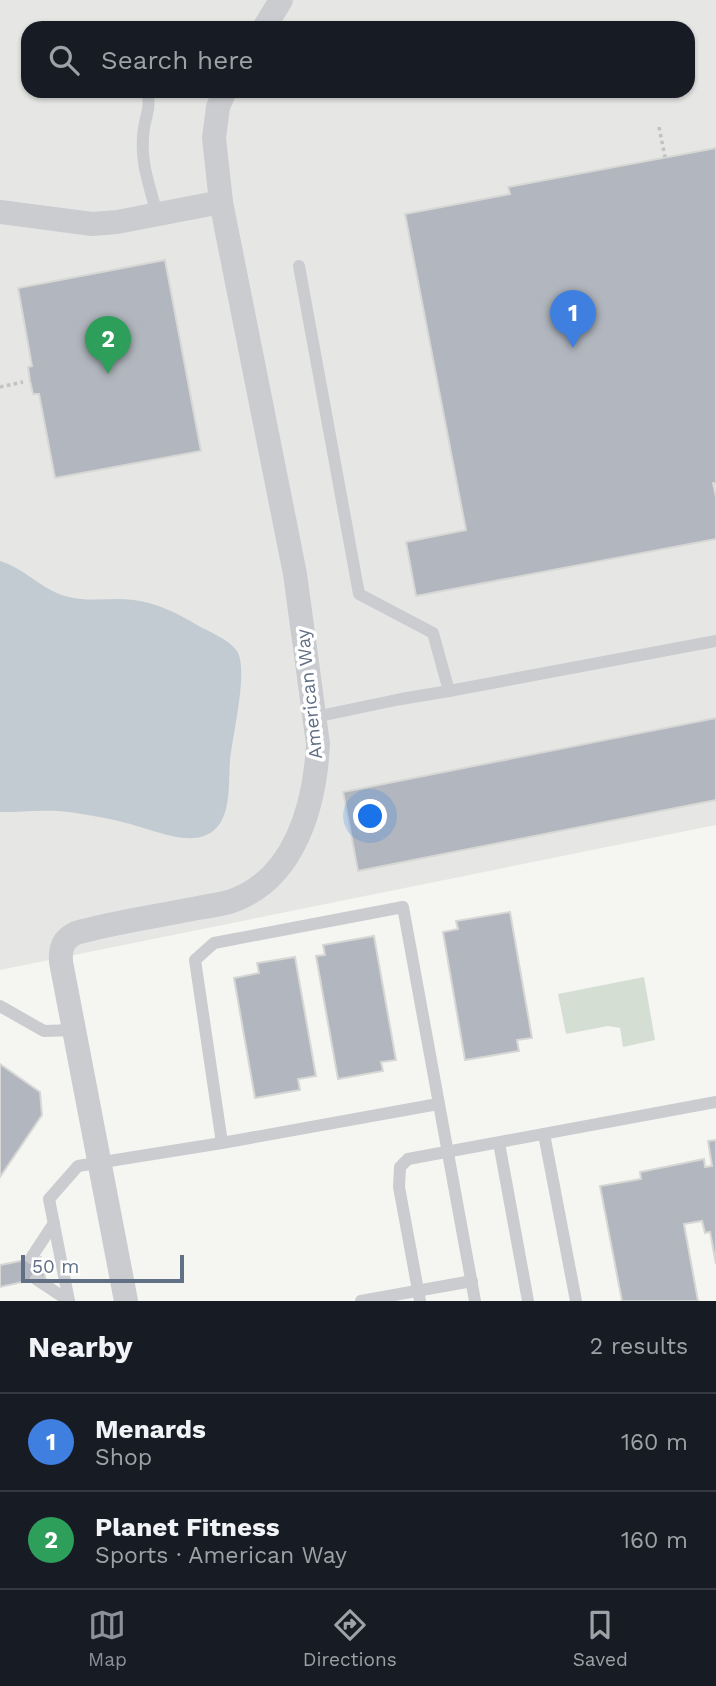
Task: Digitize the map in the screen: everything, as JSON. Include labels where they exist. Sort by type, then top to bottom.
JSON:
[{"type":"street","points":[[268,21],[281,0]]},
{"type":"street","name":"American Way","points":[[126,1301],[74,1030],[61,957],[62,946],[71,936],[82,931],[228,902],[256,888],[280,868],[295,843],[314,782],[318,744],[295,574],[221,202],[214,138],[218,107],[222,98]]},
{"type":"street","points":[[0,212],[92,224],[117,222],[221,202]]},
{"type":"lane","points":[[150,98],[142,158],[157,214]]},
{"type":"lane","points":[[299,266],[359,594],[433,633],[449,691]]},
{"type":"lane","points":[[314,717],[716,641]]},
{"type":"lane","points":[[222,1143],[195,960],[214,943],[403,907],[475,1301]]},
{"type":"lane","points":[[0,1006],[44,1031],[74,1030]]},
{"type":"lane","points":[[419,1296],[399,1187],[400,1167],[408,1159],[716,1102]]},
{"type":"lane","points":[[69,1301],[49,1199],[78,1166],[438,1104]]},
{"type":"lane","points":[[544,1134],[576,1301]]},
{"type":"lane","points":[[499,1143],[528,1301]]},
{"type":"lane","points":[[31,1258],[54,1223]]},
{"type":"lane","points":[[36,1279],[69,1301]]},
{"type":"lane","points":[[361,1301],[419,1296],[471,1281]]},
{"type":"path","points":[[659,127],[665,158]]},
{"type":"path","points":[[0,387],[23,382]]},
{"type":"shaded area","points":[[0,0],[716,0],[716,825],[0,970]]},
{"type":"shaded area","points":[[0,561],[65,596],[134,600],[159,606],[218,636],[237,651],[241,688],[230,761],[229,793],[224,814],[213,831],[204,836],[186,838],[69,812],[0,812]]},
{"type":"shaded area","points":[[644,977],[655,1040],[623,1047],[620,1028],[608,1026],[566,1034],[558,994]]},
{"type":"building","points":[[716,148],[716,483],[713,483],[716,497],[716,539],[416,596],[406,542],[466,530],[405,214],[510,194],[508,187]]},
{"type":"building","points":[[165,260],[201,451],[55,478],[39,394],[33,394],[30,381],[28,367],[32,366],[18,288]]},
{"type":"building","points":[[716,718],[716,800],[358,871],[343,792]]},
{"type":"building","points":[[510,912],[532,1038],[517,1040],[519,1051],[465,1060],[443,932],[458,929],[456,921]]},
{"type":"building","points":[[374,936],[396,1060],[381,1062],[383,1071],[338,1079],[316,956],[325,955],[323,945]]},
{"type":"building","points":[[295,957],[316,1076],[298,1079],[300,1090],[255,1098],[234,978],[259,973],[257,963]]},
{"type":"building","points":[[0,1064],[40,1092],[42,1115],[0,1177]]},
{"type":"building","points":[[716,1140],[716,1264],[710,1232],[705,1233],[702,1221],[684,1224],[698,1301],[622,1301],[600,1186],[641,1179],[640,1172],[704,1159],[705,1167],[712,1166],[708,1141]]},
{"type":"building","points":[[41,1257],[45,1277],[0,1287],[0,1265]]},
{"type":"place","name":"Menards","points":[[573,348]]},
{"type":"place","name":"Planet Fitness","points":[[108,374]]}]
